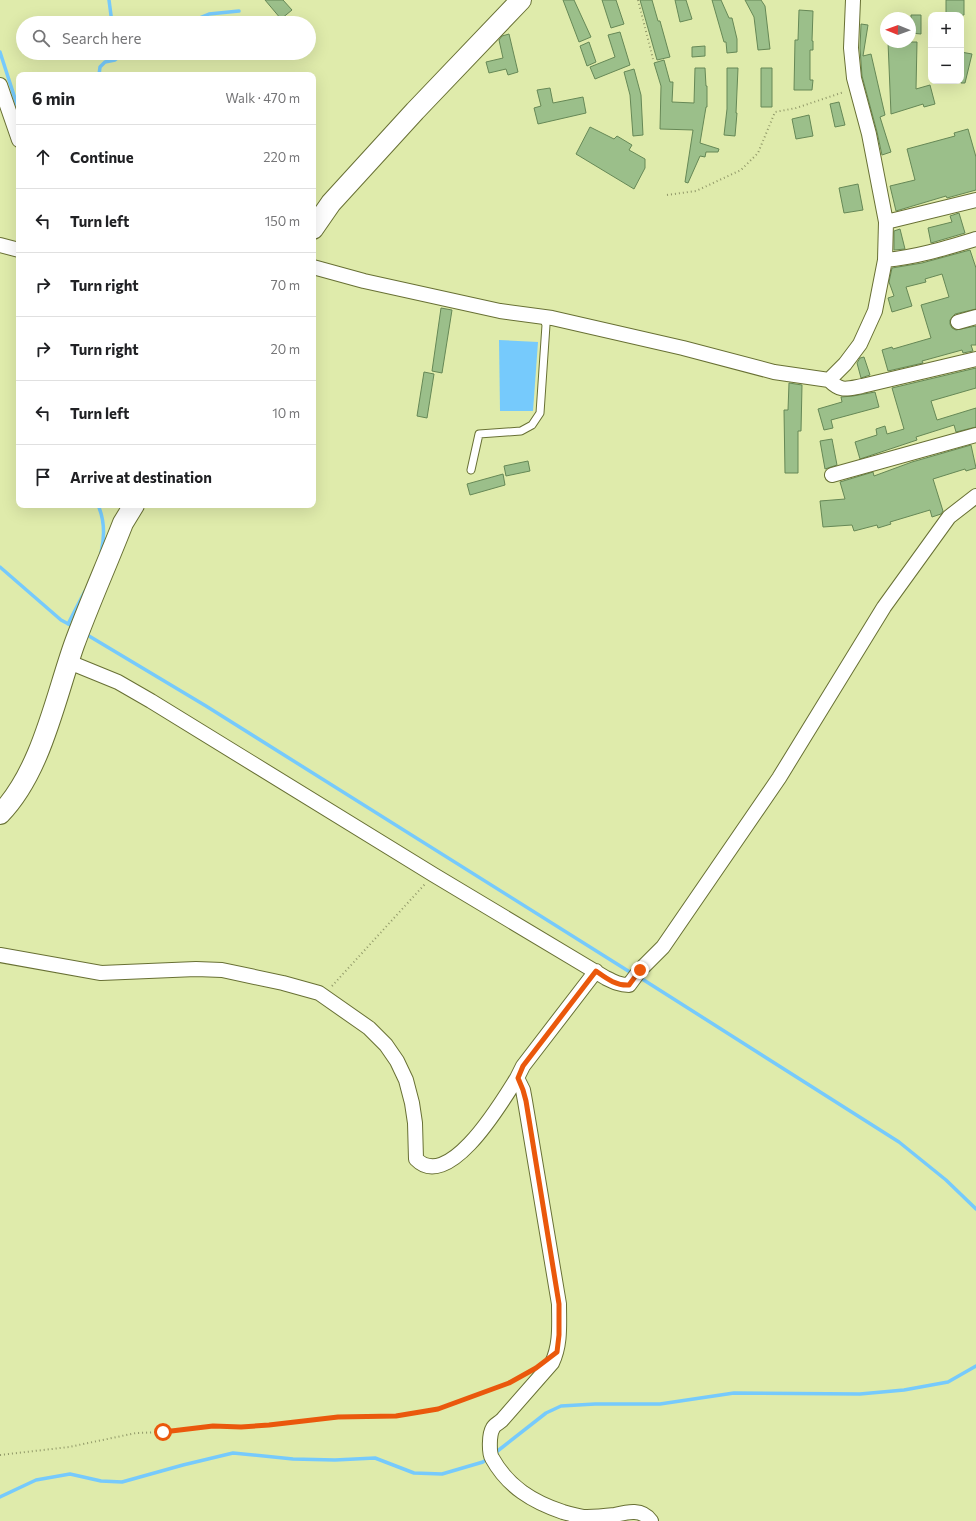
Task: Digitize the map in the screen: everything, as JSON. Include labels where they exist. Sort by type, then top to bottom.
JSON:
[{"type":"main road","points":[[316,225],[331,203],[341,192],[415,111],[521,0]]},
{"type":"main road","points":[[0,814],[25,781],[39,749],[84,620],[123,523],[132,508]]},
{"type":"street","points":[[829,380],[845,364],[860,344],[875,311],[885,260],[886,222],[869,134],[854,78],[851,48],[853,0]]},
{"type":"street","points":[[0,85],[16,131]]},
{"type":"street","points":[[886,222],[976,200]]},
{"type":"street","points":[[885,260],[922,255],[976,239]]},
{"type":"street","points":[[0,245],[16,249]]},
{"type":"street","points":[[316,268],[364,281],[500,311],[543,317],[683,348],[758,368],[829,380],[836,387],[845,389],[976,359]]},
{"type":"street","points":[[958,322],[976,317]]},
{"type":"street","points":[[832,475],[976,435]]},
{"type":"street","points":[[72,653],[434,875],[615,983],[629,985],[640,970],[663,947],[780,778],[884,607],[949,517],[976,496]]},
{"type":"street","points":[[0,955],[101,973],[222,970],[283,983],[320,994],[369,1028],[386,1046],[397,1061],[406,1080],[412,1103],[415,1123],[416,1159],[425,1166],[437,1166],[446,1162],[456,1157],[469,1145],[492,1116],[518,1078],[523,1066],[596,971]]},
{"type":"street","points":[[518,1078],[526,1101],[559,1304],[559,1335],[557,1352],[552,1363],[502,1420],[492,1428],[490,1444],[491,1456],[500,1471],[517,1490],[545,1505],[574,1515],[586,1517],[614,1515],[628,1511],[640,1512],[651,1521]]},
{"type":"lane","points":[[471,470],[479,434],[521,431],[532,424],[540,413],[546,325],[543,317]]},
{"type":"path","points":[[638,0],[653,59]]},
{"type":"path","points":[[667,195],[696,191],[741,170],[758,153],[774,112],[796,108],[832,97],[856,87]]},
{"type":"path","points":[[320,994],[328,991],[434,875]]},
{"type":"path","points":[[0,1455],[69,1447],[136,1433],[163,1432],[213,1426],[241,1427],[338,1417],[396,1416],[438,1409],[457,1403],[509,1383],[526,1374]]},
{"type":"water","points":[[499,340],[538,342],[533,411],[500,411]]},
{"type":"building","points":[[265,0],[283,0],[292,10],[285,16],[278,16]]},
{"type":"building","points":[[563,0],[574,0],[591,37],[579,42]]},
{"type":"building","points":[[602,0],[616,0],[624,24],[611,28]]},
{"type":"building","points":[[640,0],[652,0],[658,21],[660,21],[670,57],[657,60]]},
{"type":"building","points":[[675,0],[686,0],[692,19],[680,22]]},
{"type":"building","points":[[712,0],[721,0],[729,18],[732,18],[737,39],[737,52],[727,53],[726,42],[724,42]]},
{"type":"building","points":[[745,0],[761,0],[765,6],[770,49],[758,50],[754,17]]},
{"type":"building","points":[[946,0],[964,0],[964,12],[946,12]]},
{"type":"building","points":[[799,10],[813,11],[813,50],[810,50],[810,80],[813,80],[812,90],[794,90],[795,40],[798,40]]},
{"type":"building","points":[[916,15],[921,15],[921,34],[916,34]]},
{"type":"building","points":[[861,24],[868,25],[863,56],[871,54],[885,115],[880,117],[891,152],[882,155],[862,76],[860,48]]},
{"type":"building","points":[[620,32],[630,65],[595,79],[590,67],[615,57],[608,35]]},
{"type":"building","points":[[509,34],[518,72],[508,75],[506,69],[489,73],[486,62],[503,58],[499,40],[502,36]]},
{"type":"building","points":[[589,42],[596,62],[587,66],[580,46]]},
{"type":"building","points":[[917,42],[916,89],[930,85],[935,104],[924,107],[923,104],[891,114],[888,48],[916,48]]},
{"type":"building","points":[[705,46],[705,56],[692,57],[692,47]]},
{"type":"building","points":[[964,53],[972,54],[964,83]]},
{"type":"building","points":[[664,60],[670,82],[673,82],[672,102],[694,103],[695,68],[705,68],[707,107],[700,143],[719,149],[718,152],[706,152],[705,157],[700,156],[688,183],[685,182],[693,130],[660,129],[661,86],[654,63]]},
{"type":"building","points":[[727,68],[738,68],[735,136],[724,135],[727,109]]},
{"type":"building","points":[[761,68],[772,68],[772,107],[761,107]]},
{"type":"building","points":[[634,69],[641,95],[643,135],[633,136],[630,95],[624,72]]},
{"type":"building","points":[[550,88],[553,103],[583,97],[586,113],[538,124],[534,108],[541,106],[537,90]]},
{"type":"building","points":[[839,102],[845,125],[835,127],[830,104]]},
{"type":"building","points":[[809,115],[813,136],[796,139],[792,119]]},
{"type":"building","points":[[590,127],[614,139],[617,136],[632,145],[629,150],[645,159],[645,168],[634,189],[576,154]]},
{"type":"building","points":[[968,129],[976,157],[976,190],[947,198],[946,196],[896,211],[890,186],[915,180],[907,149],[955,136],[954,133]]},
{"type":"building","points":[[858,184],[863,210],[844,213],[839,188]]},
{"type":"building","points":[[959,213],[965,233],[931,243],[928,228],[952,222],[950,216]]},
{"type":"building","points":[[900,229],[905,249],[894,250],[894,231]]},
{"type":"building","points":[[970,250],[976,268],[976,309],[955,314],[950,320],[950,324],[952,328],[956,330],[976,326],[976,345],[971,345],[973,351],[963,353],[962,350],[922,361],[923,363],[888,371],[882,350],[892,347],[893,349],[931,338],[921,305],[949,297],[942,274],[925,279],[926,282],[906,287],[912,306],[892,312],[888,298],[894,296],[889,282],[892,268],[922,263]]},
{"type":"building","points":[[441,308],[452,310],[442,373],[432,371]]},
{"type":"building","points":[[864,357],[870,375],[861,378],[857,363],[860,358]]},
{"type":"building","points":[[976,368],[976,388],[931,401],[937,420],[976,408],[976,427],[956,432],[954,425],[916,437],[917,440],[860,459],[855,442],[877,435],[876,429],[885,426],[887,434],[904,429],[892,388]]},
{"type":"building","points":[[424,372],[434,374],[427,418],[417,416]]},
{"type":"building","points":[[789,383],[802,385],[801,431],[798,431],[798,473],[785,473],[784,410],[788,410]]},
{"type":"building","points":[[875,392],[879,407],[831,420],[833,428],[824,430],[818,409],[842,402],[841,397]]},
{"type":"building","points":[[832,439],[837,465],[825,469],[820,441]]},
{"type":"building","points":[[971,445],[976,468],[966,471],[965,469],[933,479],[943,511],[941,514],[932,517],[930,510],[890,522],[891,524],[878,528],[877,525],[854,531],[852,525],[823,527],[820,501],[845,499],[840,482],[873,472],[874,476],[912,462]]},
{"type":"building","points":[[528,461],[530,471],[506,476],[504,466]]},
{"type":"building","points":[[503,474],[505,485],[470,495],[467,484]]},
{"type":"waterway","points":[[109,0],[111,16]]},
{"type":"waterway","points":[[204,16],[209,14],[239,11]]},
{"type":"waterway","points":[[0,52],[16,102]]},
{"type":"waterway","points":[[99,72],[100,67],[105,62],[115,60]]},
{"type":"waterway","points":[[99,508],[104,529],[101,553]]},
{"type":"waterway","points":[[0,567],[61,620],[74,627]]},
{"type":"waterway","points":[[68,624],[85,591]]},
{"type":"waterway","points":[[84,633],[206,706],[633,974]]},
{"type":"waterway","points":[[639,977],[899,1142],[946,1180],[976,1209]]},
{"type":"waterway","points":[[495,1453],[546,1413],[561,1406],[595,1404],[660,1404],[734,1393],[860,1394],[904,1390],[948,1382],[976,1366]]},
{"type":"waterway","points":[[0,1497],[36,1480],[70,1474],[101,1481],[122,1482],[233,1453],[293,1459],[335,1460],[375,1458],[414,1473],[442,1474],[483,1462],[488,1458]]},
{"type":"route","points":[[163,1432],[213,1426],[241,1427],[269,1425],[319,1418],[396,1416],[438,1409],[491,1391],[509,1383],[536,1368],[557,1352],[559,1335],[559,1304],[526,1101],[518,1078],[523,1066],[596,971],[615,983],[629,985],[640,970]]}]
